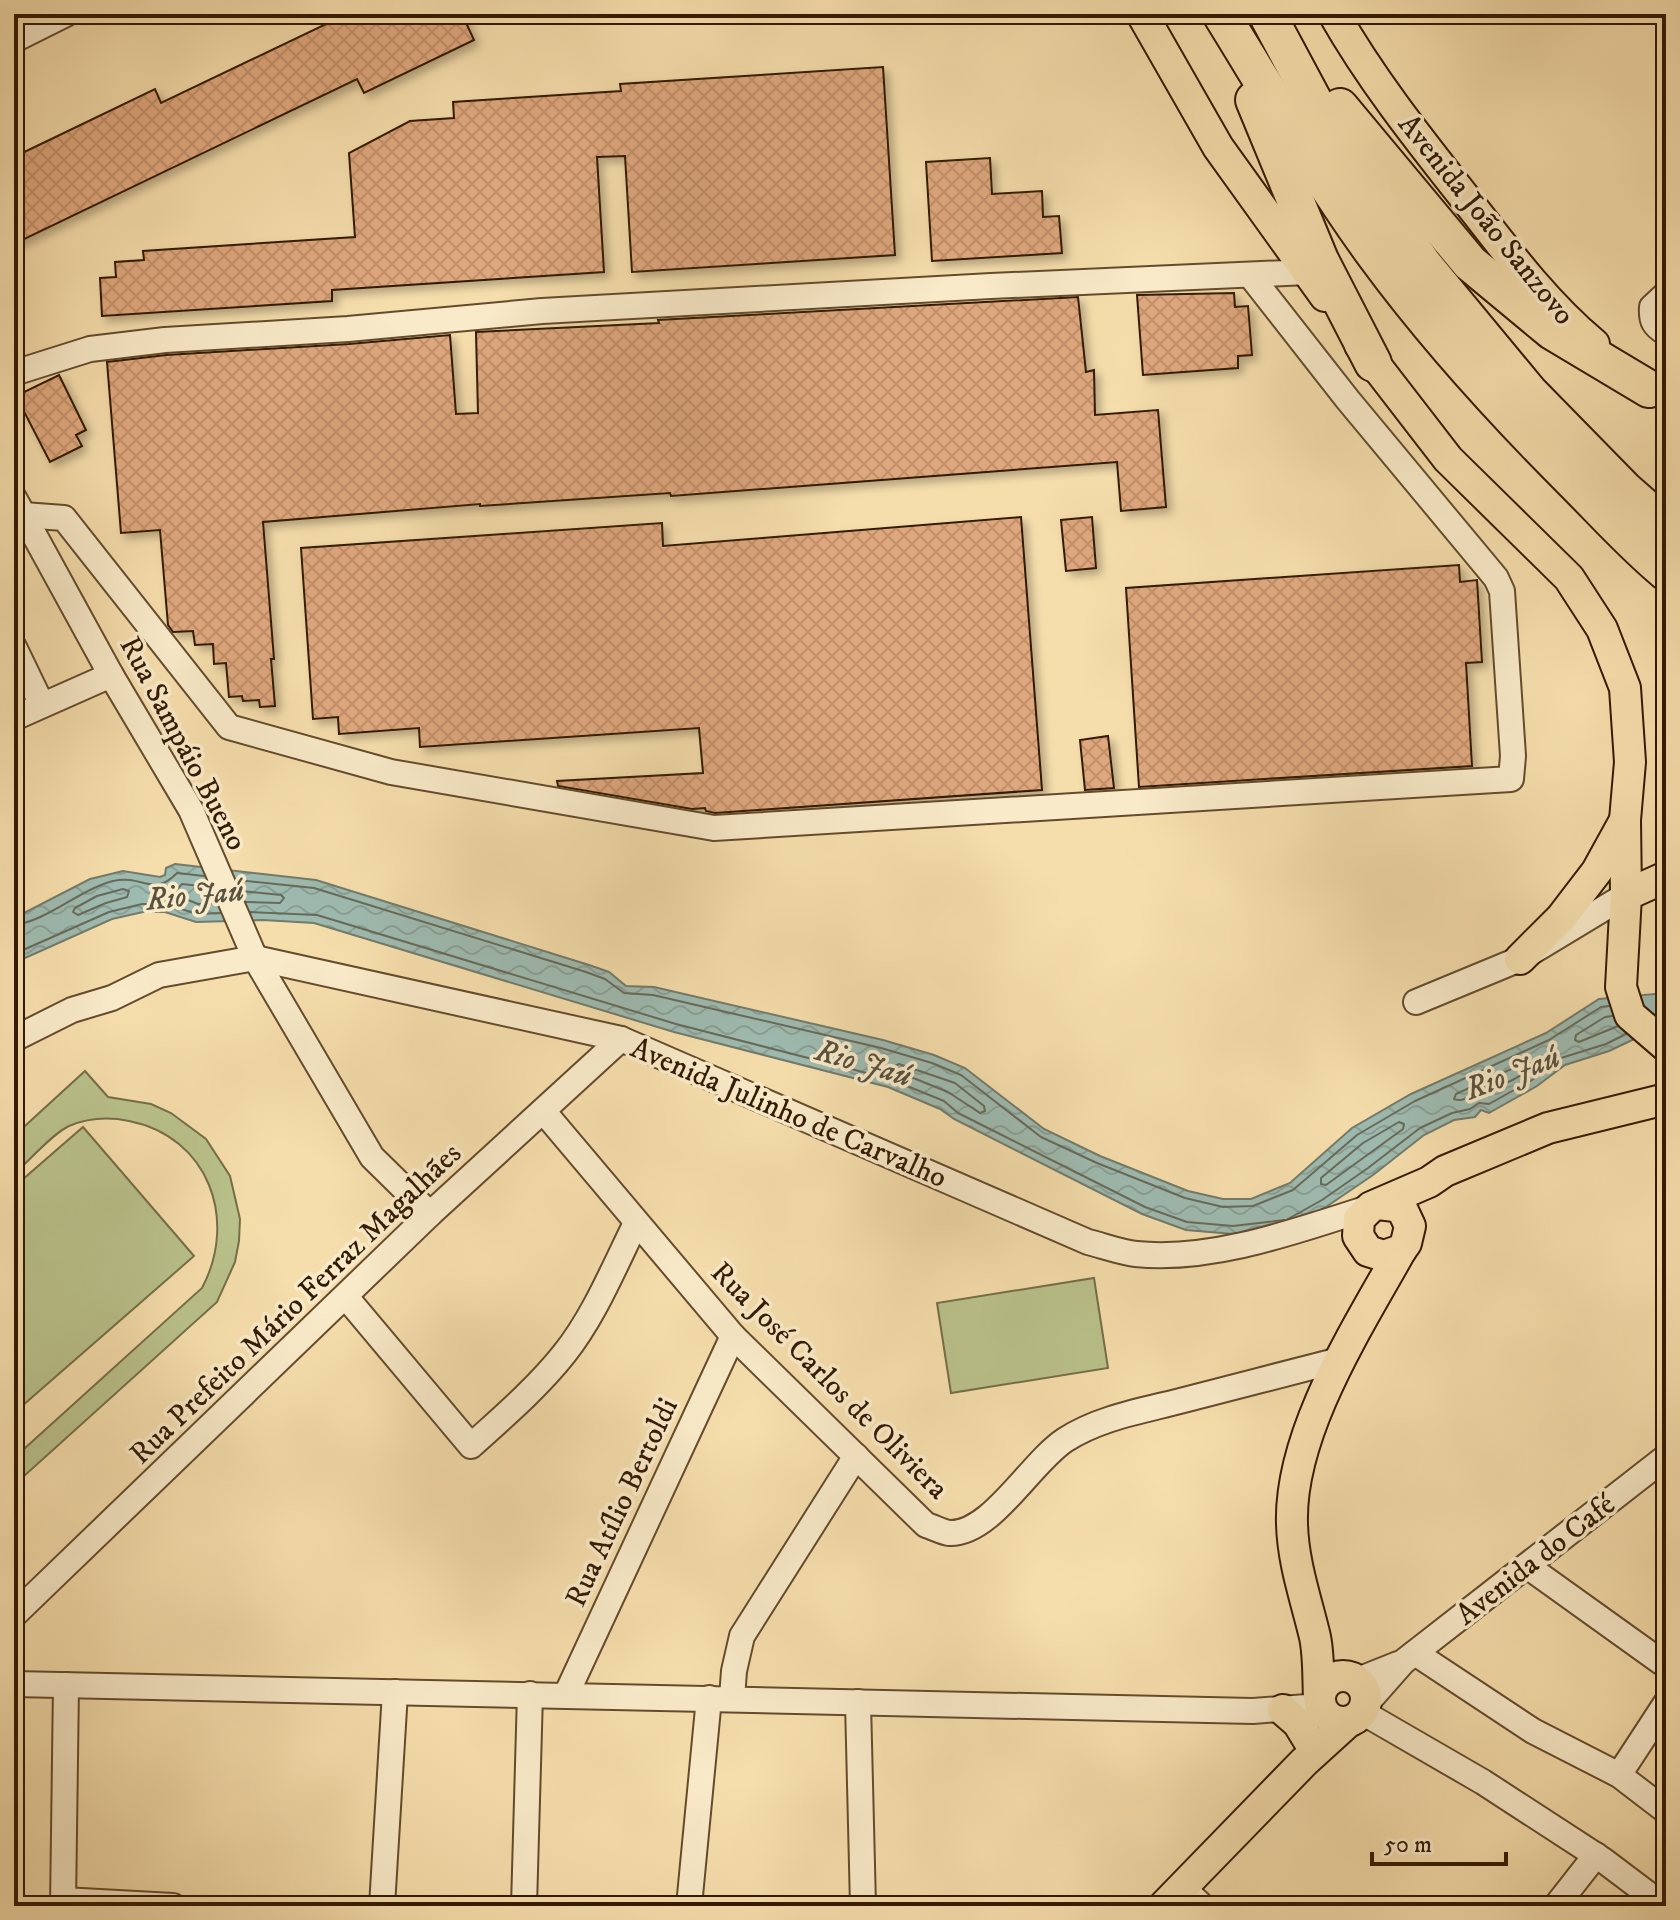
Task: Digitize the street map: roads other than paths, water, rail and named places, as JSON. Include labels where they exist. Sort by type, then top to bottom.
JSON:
[{"type":"highway","points":[[1220,14],[1320,260],[1373,363]]},
{"type":"highway","points":[[1220,14],[1279,109],[1385,267],[1453,352],[1541,448],[1666,572]]},
{"type":"highway","points":[[1271,22],[1470,263],[1552,331],[1657,394]]},
{"type":"highway","points":[[1271,22],[1327,126],[1423,264],[1529,392],[1625,490],[1666,526]]},
{"type":"main road","points":[[1142,14],[1218,147],[1373,363],[1448,459],[1569,578],[1602,629],[1625,688],[1630,762],[1625,820],[1626,906],[1621,987],[1630,1015],[1666,1046]]},
{"type":"main road","name":"Avenida João Sanzovo","points":[[1334,14],[1414,133],[1509,254],[1574,327],[1657,394]]},
{"type":"main road","points":[[1520,959],[1579,895],[1597,871],[1625,820]]},
{"type":"main road","points":[[1626,906],[1666,877]]},
{"type":"main road","name":"Avenida Julinho de Carvalho","points":[[1374,1205],[1548,1128],[1653,1102],[1666,1077]]},
{"type":"main road","points":[[1343,1702],[1316,1640],[1305,1604],[1292,1524],[1294,1486],[1310,1431],[1339,1360],[1437,1176]]},
{"type":"main road","points":[[1369,1307],[1365,1248],[1357,1228],[1364,1212],[1374,1205],[1395,1206],[1403,1211],[1405,1239]]},
{"type":"main road","points":[[1365,1248],[1384,1256],[1405,1239]]},
{"type":"main road","name":"Avenida do Café","points":[[1183,1900],[1308,1754],[1343,1702]]},
{"type":"main road","points":[[1283,1710],[1298,1723],[1308,1754]]},
{"type":"street","points":[[14,40],[66,14]]},
{"type":"street","points":[[14,373],[90,349],[165,340],[348,329],[542,311],[1308,272]]},
{"type":"street","points":[[18,506],[64,518],[229,727],[391,772],[714,828],[1511,779],[1513,756],[1502,591],[1496,578],[1348,400],[1250,275]]},
{"type":"street","points":[[1666,294],[1652,307],[1651,319],[1666,333]]},
{"type":"street","name":"Rua Sampáio Bueno","points":[[18,506],[111,675],[191,810],[255,958],[372,1157],[430,1214]]},
{"type":"street","points":[[14,647],[42,705]]},
{"type":"street","points":[[14,718],[111,675]]},
{"type":"street","points":[[1416,1002],[1520,959],[1626,906]]},
{"type":"street","points":[[14,1039],[72,1010],[112,998],[159,975],[255,958]]},
{"type":"street","name":"Avenida Julinho de Carvalho","points":[[255,958],[621,1039],[1088,1242],[1136,1254],[1206,1252],[1315,1224],[1374,1205]]},
{"type":"street","name":"Rua Prefeito Mário Ferraz Magalhães","points":[[14,1615],[430,1214],[621,1039]]},
{"type":"street","name":"Rua José Carlos de Oliviera","points":[[544,1112],[733,1336],[926,1525],[949,1533],[975,1528],[995,1512],[1033,1468],[1060,1443],[1081,1430],[1123,1416],[1339,1360]]},
{"type":"street","points":[[346,1297],[471,1446],[526,1396],[566,1353],[636,1223]]},
{"type":"street","points":[[1315,1224],[1365,1248]]},
{"type":"street","name":"Rua Atílio Bertoldi","points":[[566,1695],[733,1336]]},
{"type":"street","points":[[689,1906],[720,1698],[734,1671],[742,1636],[856,1456]]},
{"type":"street","name":"Avenida do Café","points":[[1343,1702],[1409,1657],[1666,1457]]},
{"type":"street","points":[[1527,1566],[1661,1662],[1666,1661]]},
{"type":"street","points":[[1409,1657],[1533,1731],[1619,1775],[1666,1811]]},
{"type":"street","points":[[14,1684],[1283,1710],[1343,1702],[1483,1782],[1596,1855],[1664,1906]]},
{"type":"street","points":[[66,1685],[63,1903],[173,1906]]},
{"type":"street","points":[[382,1906],[395,1692]]},
{"type":"street","points":[[524,1906],[530,1694]]},
{"type":"street","points":[[858,1702],[863,1906]]},
{"type":"street","points":[[1619,1775],[1666,1703]]},
{"type":"street","points":[[1556,1906],[1596,1855]]},
{"type":"water","name":"Rio Jaú","points":[[175,864],[316,880],[589,965],[609,972],[626,986],[654,987],[883,1040],[934,1055],[965,1068],[1044,1129],[1100,1156],[1188,1191],[1223,1199],[1251,1199],[1290,1183],[1352,1128],[1411,1094],[1546,1033],[1599,999],[1666,993],[1666,1024],[1609,1051],[1565,1065],[1537,1086],[1489,1113],[1481,1110],[1475,1117],[1454,1120],[1424,1135],[1373,1175],[1326,1207],[1289,1227],[1233,1234],[1186,1230],[1142,1214],[954,1119],[940,1109],[888,1087],[674,1032],[314,923],[263,920],[196,922],[165,912],[143,912],[112,919],[14,963],[14,918],[90,879],[123,871],[160,877],[165,875],[166,868]]}]
